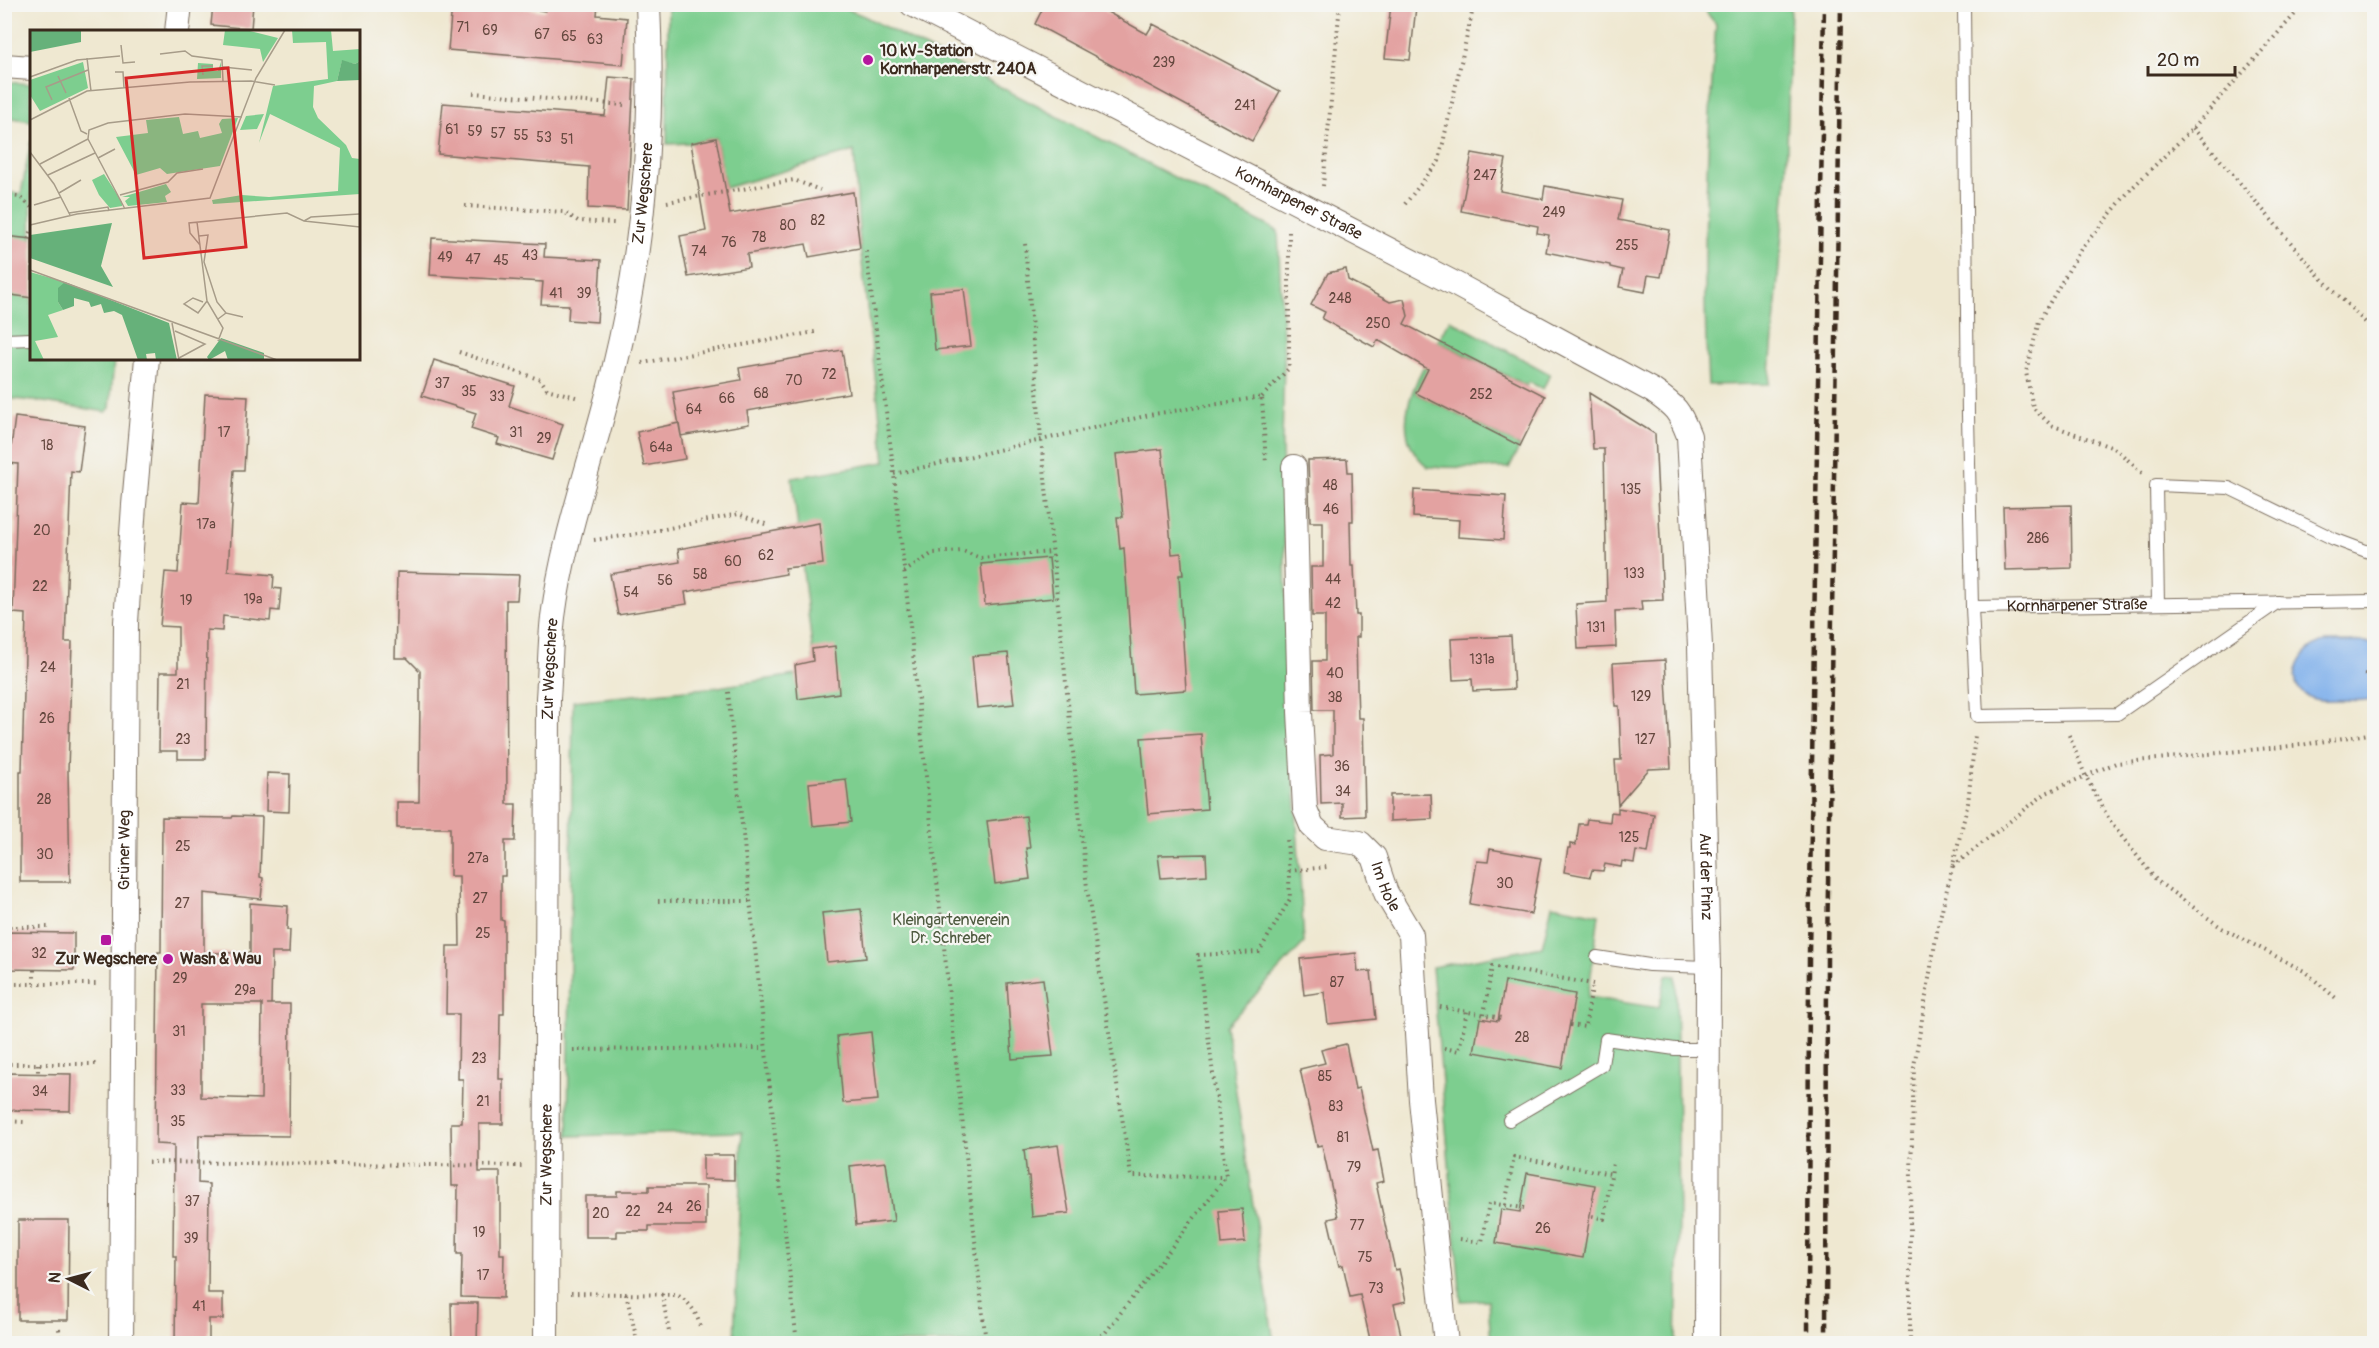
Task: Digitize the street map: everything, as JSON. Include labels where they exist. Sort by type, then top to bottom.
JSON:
[{"type":"street","points":[[177,30],[180,4]]},
{"type":"street","name":"Zur Wegschere","points":[[546,1344],[548,698],[553,617],[567,544],[605,406],[631,289],[642,215],[651,108],[648,4]]},
{"type":"street","name":"Kornharpener Straße","points":[[912,4],[1296,201],[1653,391],[1671,403],[1680,413]]},
{"type":"street","points":[[4,66],[30,68]]},
{"type":"street","name":"Grüner Weg","points":[[121,1342],[126,622],[147,360]]},
{"type":"street","name":"Auf der Prinz","points":[[1680,413],[1689,436],[1698,611],[1708,967],[1707,1344]]},
{"type":"street","name":"Im Hole","points":[[1294,467],[1300,712],[1305,809],[1312,826],[1325,838],[1360,843],[1374,857],[1386,893],[1411,935],[1421,1100],[1446,1344]]},
{"type":"lane","points":[[1964,4],[1968,415],[1977,716],[2117,714],[2278,602]]},
{"type":"lane","points":[[4,340],[30,339]]},
{"type":"lane","points":[[2158,604],[2156,485],[2229,488],[2334,539],[2374,554]]},
{"type":"lane","name":"Kornharpener Straße","points":[[1972,606],[2374,601]]},
{"type":"lane","points":[[1597,957],[1649,965],[1708,967]]},
{"type":"lane","points":[[1509,1120],[1602,1065],[1606,1039],[1675,1049],[1707,1049]]},
{"type":"path","points":[[1320,214],[1340,4]]},
{"type":"path","points":[[2156,485],[2116,449],[2051,425],[2033,408],[2026,372],[2039,321],[2081,249],[2131,189],[2193,128],[2304,4]]},
{"type":"path","points":[[1405,204],[1439,161],[1472,13]]},
{"type":"path","points":[[472,93],[651,108]]},
{"type":"path","points":[[2193,128],[2321,278],[2374,331]]},
{"type":"path","points":[[465,206],[564,212],[578,221],[642,215],[794,180],[820,190]]},
{"type":"path","points":[[4,195],[20,197],[30,206]]},
{"type":"path","points":[[894,474],[1154,414],[1262,397],[1289,368],[1288,228],[1296,201]]},
{"type":"path","points":[[1025,244],[1041,439],[1087,888],[1131,1176],[1226,1177]]},
{"type":"path","points":[[866,251],[894,474],[986,1344]]},
{"type":"path","points":[[614,369],[815,332]]},
{"type":"path","points":[[459,352],[540,380],[547,389],[605,406]]},
{"type":"path","points":[[1262,397],[1266,467]]},
{"type":"path","points":[[567,544],[645,533],[738,514],[768,525]]},
{"type":"path","points":[[904,573],[933,553],[963,551],[980,558],[1052,552]]},
{"type":"path","points":[[2364,674],[2374,675]]},
{"type":"path","points":[[728,692],[797,1344]]},
{"type":"path","points":[[2061,715],[2085,775],[2110,823],[2157,881],[2222,928],[2304,971],[2337,999]]},
{"type":"path","points":[[1910,1344],[1910,1209],[1914,1066],[1938,926],[1968,803],[1977,716]]},
{"type":"path","points":[[1953,866],[2046,793],[2116,763],[2301,745],[2374,733]]},
{"type":"path","points":[[1085,1344],[1105,1333],[1226,1177],[1198,955],[1259,952],[1290,899],[1287,836]]},
{"type":"path","points":[[1289,872],[1336,866]]},
{"type":"path","points":[[658,901],[749,901]]},
{"type":"path","points":[[4,927],[48,927]]},
{"type":"path","points":[[1570,1025],[1585,1027],[1597,957]]},
{"type":"path","points":[[1484,1014],[1492,966],[1593,984]]},
{"type":"path","points":[[34,970],[34,984]]},
{"type":"path","points":[[4,984],[124,984]]},
{"type":"path","points":[[1440,1006],[1502,1017]]},
{"type":"path","points":[[1419,1044],[1459,1051],[1467,1011]]},
{"type":"path","points":[[548,1050],[765,1048]]},
{"type":"path","points":[[4,1064],[123,1064]]},
{"type":"path","points":[[38,1064],[39,1073]]},
{"type":"path","points":[[4,1121],[24,1122]]},
{"type":"path","points":[[1505,1206],[1514,1157],[1611,1174]]},
{"type":"path","points":[[123,1162],[547,1167]]},
{"type":"path","points":[[1592,1216],[1604,1219],[1613,1164]]},
{"type":"path","points":[[1436,1234],[1482,1242],[1489,1203],[1524,1208]]},
{"type":"path","points":[[546,1293],[681,1296],[699,1319],[700,1327]]},
{"type":"path","points":[[626,1294],[636,1336]]},
{"type":"path","points":[[662,1294],[669,1332]]},
{"type":"path","points":[[59,1329],[60,1343]]},
{"type":"path","points":[[36,1344],[121,1342]]},
{"type":"green space","name":"Kleingartenverein Dr. Schreber","points":[[668,5],[836,5],[864,16],[1278,231],[1284,361],[1282,445],[1288,675],[1304,943],[1226,1026],[1274,1343],[734,1343],[742,1132],[568,1136],[573,701],[718,687],[815,672],[792,478],[885,462],[860,246],[854,151],[725,188],[716,138],[691,143],[667,144]]},
{"type":"green space","points":[[1700,5],[1791,5],[1786,185],[1769,384],[1708,385],[1705,294],[1706,204],[1716,24]]},
{"type":"green space","points":[[5,82],[30,84],[30,121],[13,118],[5,122]]},
{"type":"green space","points":[[30,146],[30,360],[114,360],[110,408],[106,412],[5,398],[4,192],[21,194]]},
{"type":"green space","points":[[1450,320],[1550,374],[1543,389],[1529,382],[1527,386],[1442,343],[1416,393],[1520,446],[1509,468],[1428,467],[1414,451],[1407,433],[1407,414],[1412,394],[1420,374]]},
{"type":"green space","points":[[1552,905],[1599,914],[1588,997],[1659,1008],[1666,975],[1676,976],[1679,1223],[1676,1343],[1491,1343],[1488,1300],[1461,1301],[1432,967],[1542,947]]},
{"type":"water","points":[[2324,642],[2366,642],[2374,645],[2374,698],[2320,700],[2304,694],[2295,678],[2300,660],[2315,646]]},
{"type":"building","points":[[213,4],[253,4],[251,29],[211,25]]},
{"type":"building","points":[[452,4],[491,4],[545,11],[546,4],[598,4],[597,15],[627,18],[623,65],[448,50]]},
{"type":"building","points":[[1045,4],[1093,4],[1147,34],[1153,24],[1280,91],[1252,141],[1035,24]]},
{"type":"building","points":[[1391,4],[1416,7],[1410,60],[1385,58]]},
{"type":"building","points":[[609,77],[634,79],[627,210],[588,208],[589,167],[438,154],[443,103],[605,116]]},
{"type":"building","points":[[716,138],[730,214],[853,192],[860,248],[809,257],[806,244],[747,254],[749,267],[688,277],[680,236],[706,231],[691,143]]},
{"type":"building","points":[[1472,153],[1506,159],[1500,191],[1543,199],[1545,186],[1622,200],[1618,220],[1670,230],[1661,277],[1648,275],[1645,292],[1619,287],[1623,270],[1610,267],[1610,265],[1546,252],[1549,235],[1537,233],[1538,226],[1461,211]]},
{"type":"building","points":[[4,236],[30,239],[30,298],[4,294]]},
{"type":"building","points":[[432,238],[545,244],[544,257],[601,260],[597,322],[568,320],[569,305],[541,304],[543,282],[430,275]]},
{"type":"building","points":[[1346,269],[1348,280],[1390,302],[1404,299],[1408,316],[1404,324],[1545,396],[1520,446],[1416,393],[1428,369],[1378,340],[1374,347],[1322,319],[1325,312],[1311,305],[1328,273]]},
{"type":"building","points":[[964,289],[971,346],[935,350],[930,292]]},
{"type":"building","points":[[842,350],[849,393],[747,411],[749,424],[681,436],[673,392],[741,380],[739,368]]},
{"type":"building","points":[[434,360],[515,386],[509,406],[563,424],[552,460],[497,444],[499,438],[471,429],[476,413],[422,396]]},
{"type":"building","points":[[1589,393],[1655,434],[1663,600],[1641,601],[1642,610],[1615,611],[1616,647],[1578,649],[1576,604],[1607,602],[1604,449],[1593,449]]},
{"type":"building","points":[[205,394],[248,396],[244,470],[234,470],[228,571],[274,575],[273,588],[281,589],[279,611],[271,610],[270,621],[223,616],[222,631],[207,630],[206,759],[178,759],[178,751],[159,751],[160,672],[178,672],[178,627],[160,626],[165,572],[178,573],[183,502],[199,503]]},
{"type":"building","points":[[15,417],[85,426],[79,472],[71,471],[65,642],[72,642],[68,771],[70,882],[20,882],[20,771],[22,771],[26,614],[13,613],[18,464],[9,463]]},
{"type":"building","points":[[679,423],[685,459],[644,466],[637,432]]},
{"type":"building","points":[[1162,449],[1172,554],[1181,553],[1183,575],[1179,575],[1186,690],[1134,694],[1124,548],[1120,549],[1117,517],[1123,517],[1116,454]]},
{"type":"building","points":[[1347,459],[1348,472],[1352,472],[1351,566],[1354,566],[1356,615],[1359,615],[1359,637],[1356,637],[1357,686],[1358,718],[1363,718],[1365,816],[1342,817],[1342,803],[1321,804],[1320,755],[1333,754],[1333,710],[1314,710],[1313,661],[1325,661],[1325,616],[1312,616],[1311,567],[1323,567],[1323,522],[1310,522],[1308,460]]},
{"type":"building","points":[[1414,490],[1506,496],[1503,540],[1458,537],[1459,520],[1413,517]]},
{"type":"building","points":[[2071,505],[2072,568],[2005,570],[2003,507]]},
{"type":"building","points":[[819,523],[823,564],[785,568],[786,574],[685,592],[687,604],[618,615],[610,574],[680,562],[678,549]]},
{"type":"building","points":[[1049,558],[1053,598],[985,605],[981,564]]},
{"type":"building","points":[[397,572],[519,575],[517,600],[506,600],[507,804],[516,804],[515,841],[505,841],[505,876],[501,876],[501,920],[504,921],[504,1014],[500,1014],[499,1079],[503,1079],[503,1124],[479,1124],[479,1172],[500,1172],[500,1254],[504,1254],[503,1298],[461,1297],[462,1254],[457,1254],[458,1186],[452,1186],[451,1123],[462,1123],[463,1079],[458,1079],[459,1014],[446,1014],[447,946],[460,946],[459,876],[450,876],[450,828],[397,828],[397,802],[419,802],[420,671],[407,658],[395,658]]},
{"type":"building","points":[[1511,636],[1514,689],[1473,691],[1472,679],[1453,680],[1451,639]]},
{"type":"building","points":[[835,646],[839,693],[798,699],[795,665],[813,661],[812,649]]},
{"type":"building","points":[[1008,653],[1014,704],[977,708],[972,656]]},
{"type":"building","points":[[1665,660],[1671,768],[1649,769],[1618,805],[1615,760],[1621,760],[1619,706],[1615,706],[1613,663]]},
{"type":"building","points":[[1201,734],[1207,809],[1148,814],[1141,738]]},
{"type":"building","points":[[267,773],[290,774],[289,812],[266,811]]},
{"type":"building","points":[[846,779],[851,822],[813,826],[809,783]]},
{"type":"building","points":[[1431,794],[1432,819],[1390,821],[1390,795]]},
{"type":"building","points":[[1618,808],[1654,814],[1648,853],[1636,851],[1634,863],[1622,861],[1621,867],[1605,864],[1603,871],[1592,870],[1590,877],[1564,872],[1568,848],[1570,844],[1576,845],[1579,824],[1586,824],[1587,819],[1610,822],[1611,812],[1618,813]]},
{"type":"building","points":[[233,816],[262,817],[261,899],[204,893],[204,953],[250,953],[250,903],[288,906],[289,953],[272,953],[271,1004],[290,1004],[289,1136],[199,1135],[198,1183],[209,1184],[208,1293],[223,1293],[223,1319],[209,1319],[209,1344],[175,1344],[174,1145],[156,1144],[162,817],[232,818]],"holes":[[[201,1004],[262,1004],[261,1099],[201,1097]]]},
{"type":"building","points":[[1026,816],[1030,848],[1026,848],[1030,879],[995,884],[987,821]]},
{"type":"building","points":[[1490,849],[1541,858],[1531,914],[1470,904],[1477,861],[1488,862]]},
{"type":"building","points":[[1206,854],[1207,875],[1161,878],[1158,855]]},
{"type":"building","points":[[861,909],[866,958],[827,962],[822,913]]},
{"type":"building","points":[[4,932],[74,933],[74,970],[4,969]]},
{"type":"building","points":[[1356,953],[1358,972],[1371,971],[1376,1019],[1328,1024],[1324,992],[1304,995],[1300,959]]},
{"type":"building","points":[[1043,979],[1053,1056],[1012,1059],[1007,983]]},
{"type":"building","points":[[1505,981],[1575,994],[1562,1068],[1474,1052],[1480,1018],[1498,1021]]},
{"type":"building","points":[[871,1032],[878,1100],[843,1103],[837,1036]]},
{"type":"building","points":[[1346,1044],[1355,1089],[1359,1088],[1373,1151],[1378,1150],[1384,1181],[1376,1183],[1395,1270],[1399,1269],[1406,1301],[1394,1304],[1403,1344],[1371,1344],[1360,1295],[1350,1297],[1343,1265],[1339,1266],[1328,1219],[1338,1217],[1322,1145],[1317,1146],[1300,1069],[1325,1063],[1321,1050]]},
{"type":"building","points":[[4,1073],[71,1074],[70,1111],[9,1110],[9,1107],[4,1107]]},
{"type":"building","points":[[1058,1145],[1069,1213],[1032,1217],[1029,1176],[1027,1176],[1024,1150]]},
{"type":"building","points":[[703,1155],[734,1155],[734,1180],[703,1179]]},
{"type":"building","points":[[886,1162],[894,1221],[856,1225],[850,1166]]},
{"type":"building","points":[[1527,1173],[1595,1185],[1583,1258],[1496,1243],[1501,1209],[1520,1212]]},
{"type":"building","points":[[649,1186],[706,1186],[706,1226],[649,1226],[649,1231],[617,1231],[617,1237],[585,1237],[585,1196],[617,1196],[617,1191],[649,1191]]},
{"type":"building","points":[[1242,1209],[1245,1242],[1222,1244],[1219,1211]]},
{"type":"building","points":[[18,1220],[69,1220],[68,1320],[18,1320]]},
{"type":"building","points":[[451,1303],[478,1303],[477,1344],[452,1344]]},
{"type":"railway","points":[[1808,1344],[1809,954],[1824,4]]},
{"type":"railway","points":[[1826,1344],[1827,954],[1841,4]]},
{"type":"place","name":"10 kV-Station Kornharpenerstr. 240A","points":[[868,60]]},
{"type":"place","name":"Zur Wegschere","points":[[106,940]]},
{"type":"place","name":"Wash & Wau","points":[[168,959]]}]
